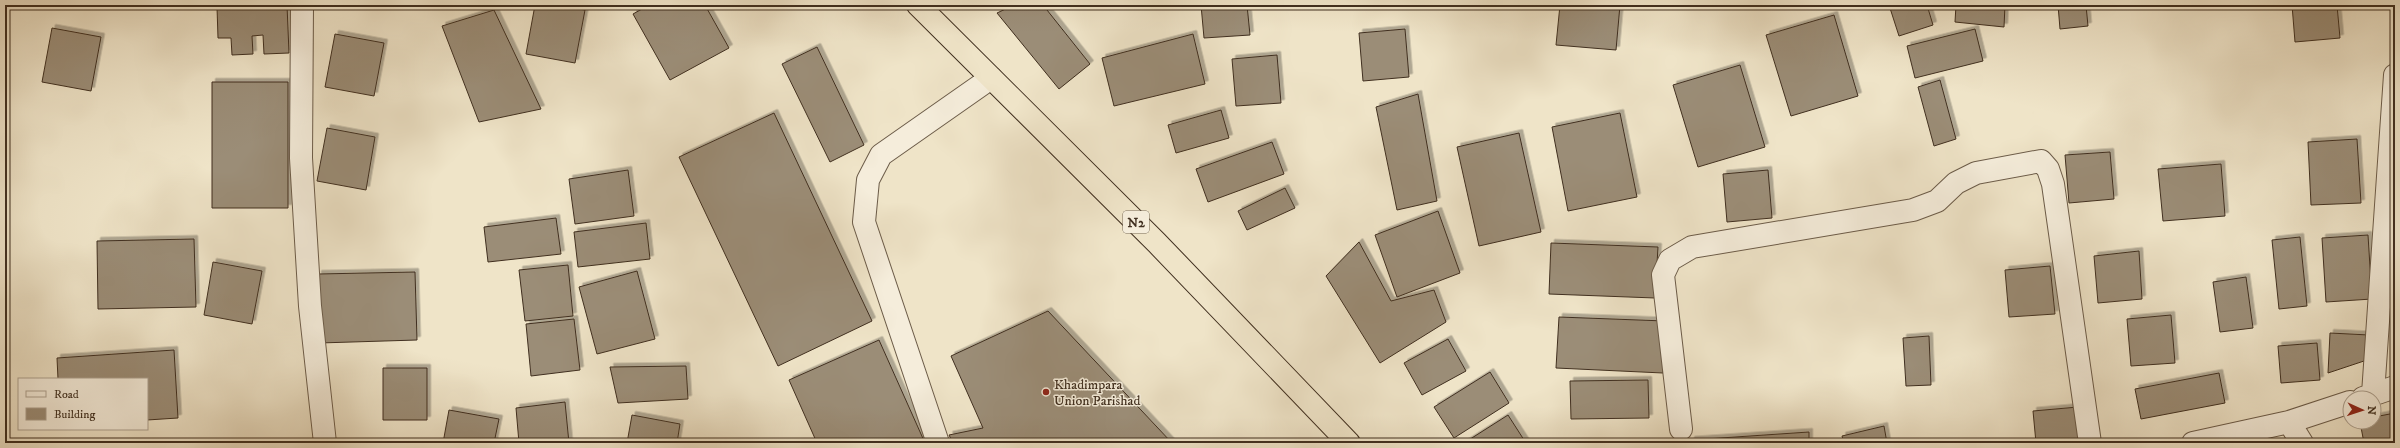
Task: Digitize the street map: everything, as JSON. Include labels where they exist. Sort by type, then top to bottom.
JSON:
[{"type":"highway","name":"N2","points":[[918,5],[1157,243],[1349,443]]},
{"type":"street","points":[[302,5],[301,158],[310,306],[325,443]]},
{"type":"street","points":[[2369,390],[2395,75]]},
{"type":"street","points":[[938,443],[864,222],[868,180],[881,155],[991,78]]},
{"type":"street","points":[[1681,429],[1663,275],[1670,260],[1692,247],[1913,210],[1937,201],[1956,183],[1976,173],[2041,161],[2048,169],[2053,184],[2090,443]]},
{"type":"street","points":[[2382,391],[2395,387]]},
{"type":"street","points":[[2193,443],[2289,422],[2342,405]]},
{"type":"street","points":[[2289,422],[2302,443]]},
{"type":"building","points":[[287,5],[289,53],[264,54],[263,35],[252,36],[253,54],[232,55],[231,38],[218,38],[217,7]]},
{"type":"building","points":[[535,5],[556,5],[585,10],[575,63],[526,54]]},
{"type":"building","points":[[649,5],[705,5],[729,48],[670,80],[633,14]]},
{"type":"building","points":[[1014,5],[1043,5],[1090,64],[1059,89],[997,13]]},
{"type":"building","points":[[1201,5],[1247,5],[1250,35],[1204,38]]},
{"type":"building","points":[[1560,5],[1620,5],[1616,50],[1556,45]]},
{"type":"building","points":[[1889,5],[1927,5],[1933,25],[1899,36]]},
{"type":"building","points":[[1956,5],[2005,5],[2004,27],[1955,22]]},
{"type":"building","points":[[2058,5],[2086,5],[2088,26],[2060,29]]},
{"type":"building","points":[[2292,5],[2337,5],[2340,38],[2295,42]]},
{"type":"building","points":[[494,10],[541,109],[479,122],[442,26]]},
{"type":"building","points":[[1834,15],[1858,96],[1791,116],[1766,35]]},
{"type":"building","points":[[52,28],[101,37],[91,91],[42,82]]},
{"type":"building","points":[[1405,29],[1409,77],[1363,81],[1359,33]]},
{"type":"building","points":[[1975,29],[1983,61],[1915,78],[1907,46]]},
{"type":"building","points":[[335,34],[384,43],[374,96],[325,87]]},
{"type":"building","points":[[1193,34],[1205,84],[1114,106],[1102,58]]},
{"type":"building","points":[[817,47],[864,145],[830,162],[782,64]]},
{"type":"building","points":[[1277,55],[1281,103],[1236,106],[1232,59]]},
{"type":"building","points":[[1740,65],[1765,147],[1698,167],[1673,85]]},
{"type":"building","points":[[1940,80],[1956,139],[1934,146],[1918,87]]},
{"type":"building","points":[[212,82],[288,82],[288,208],[212,208]]},
{"type":"building","points":[[1418,94],[1437,201],[1397,210],[1376,107]]},
{"type":"building","points":[[1221,110],[1229,138],[1176,153],[1168,125]]},
{"type":"building","points":[[774,113],[872,321],[778,366],[679,157]]},
{"type":"building","points":[[1620,113],[1637,197],[1568,211],[1552,127]]},
{"type":"building","points":[[327,128],[375,137],[366,190],[317,181]]},
{"type":"building","points":[[1519,133],[1541,232],[1479,246],[1457,147]]},
{"type":"building","points":[[2357,139],[2361,203],[2311,205],[2308,142]]},
{"type":"building","points":[[1272,142],[1284,174],[1208,202],[1196,169]]},
{"type":"building","points":[[2110,152],[2114,199],[2069,203],[2065,155]]},
{"type":"building","points":[[2221,164],[2225,216],[2163,221],[2158,169]]},
{"type":"building","points":[[628,170],[634,216],[575,224],[569,179]]},
{"type":"building","points":[[1768,170],[1772,218],[1727,222],[1723,174]]},
{"type":"building","points":[[1285,188],[1295,208],[1247,230],[1238,211]]},
{"type":"building","points":[[1438,211],[1460,273],[1397,297],[1375,235]]},
{"type":"building","points":[[556,218],[561,254],[488,262],[484,227]]},
{"type":"building","points":[[646,223],[650,259],[578,267],[574,232]]},
{"type":"building","points":[[2368,235],[2372,299],[2326,302],[2322,238]]},
{"type":"building","points":[[2300,237],[2307,306],[2279,309],[2272,240]]},
{"type":"building","points":[[194,239],[196,307],[98,309],[97,241]]},
{"type":"building","points":[[1359,242],[1391,301],[1434,290],[1446,322],[1380,363],[1326,276]]},
{"type":"building","points":[[1551,243],[1658,247],[1655,298],[1549,294]]},
{"type":"building","points":[[2139,251],[2142,299],[2098,303],[2094,256]]},
{"type":"building","points":[[213,262],[262,271],[252,324],[204,315]]},
{"type":"building","points":[[568,265],[573,316],[525,321],[519,270]]},
{"type":"building","points":[[2050,266],[2055,314],[2009,317],[2005,270]]},
{"type":"building","points":[[637,271],[655,339],[597,354],[579,287]]},
{"type":"building","points":[[415,272],[417,340],[319,343],[318,274]]},
{"type":"building","points":[[2246,277],[2253,328],[2220,332],[2213,282]]},
{"type":"building","name":"Khadimpara Union Parishad","points":[[1048,311],[1172,443],[953,443],[949,435],[983,428],[951,356]]},
{"type":"building","points":[[2171,315],[2175,363],[2131,366],[2127,319]]},
{"type":"building","points":[[1559,317],[1665,321],[1663,373],[1556,368]]},
{"type":"building","points":[[574,319],[580,370],[531,376],[526,324]]},
{"type":"building","points":[[2330,333],[2369,335],[2367,360],[2328,373]]},
{"type":"building","points":[[1929,336],[1931,385],[1906,386],[1903,338]]},
{"type":"building","points":[[1448,339],[1466,371],[1422,395],[1404,363]]},
{"type":"building","points":[[879,340],[925,443],[817,443],[789,380]]},
{"type":"building","points":[[2317,343],[2320,380],[2281,383],[2278,346]]},
{"type":"building","points":[[174,350],[178,418],[148,420],[148,378],[58,378],[57,358]]},
{"type":"building","points":[[686,366],[688,399],[618,403],[610,367]]},
{"type":"building","points":[[383,368],[427,368],[427,420],[383,420]]},
{"type":"building","points":[[1490,372],[1509,403],[1454,438],[1434,407]]},
{"type":"building","points":[[2219,373],[2225,403],[2141,419],[2135,389]]},
{"type":"building","points":[[1648,380],[1649,418],[1571,419],[1570,381]]},
{"type":"building","points":[[565,402],[569,443],[519,443],[516,408]]},
{"type":"building","points":[[2078,407],[2081,443],[2036,443],[2033,411]]},
{"type":"building","points":[[449,410],[499,419],[494,443],[443,443]]},
{"type":"building","points":[[2395,413],[2395,443],[2364,443],[2362,430],[2382,430],[2382,415]]},
{"type":"building","points":[[632,415],[680,424],[677,443],[627,443]]},
{"type":"building","points":[[1508,415],[1526,443],[1464,443]]},
{"type":"building","points":[[1884,426],[1887,443],[1844,443],[1842,436]]},
{"type":"building","points":[[1809,432],[1809,443],[1691,443],[1691,440]]},
{"type":"place","name":"Khadimpara Union Parishad","points":[[1046,392]]}]
